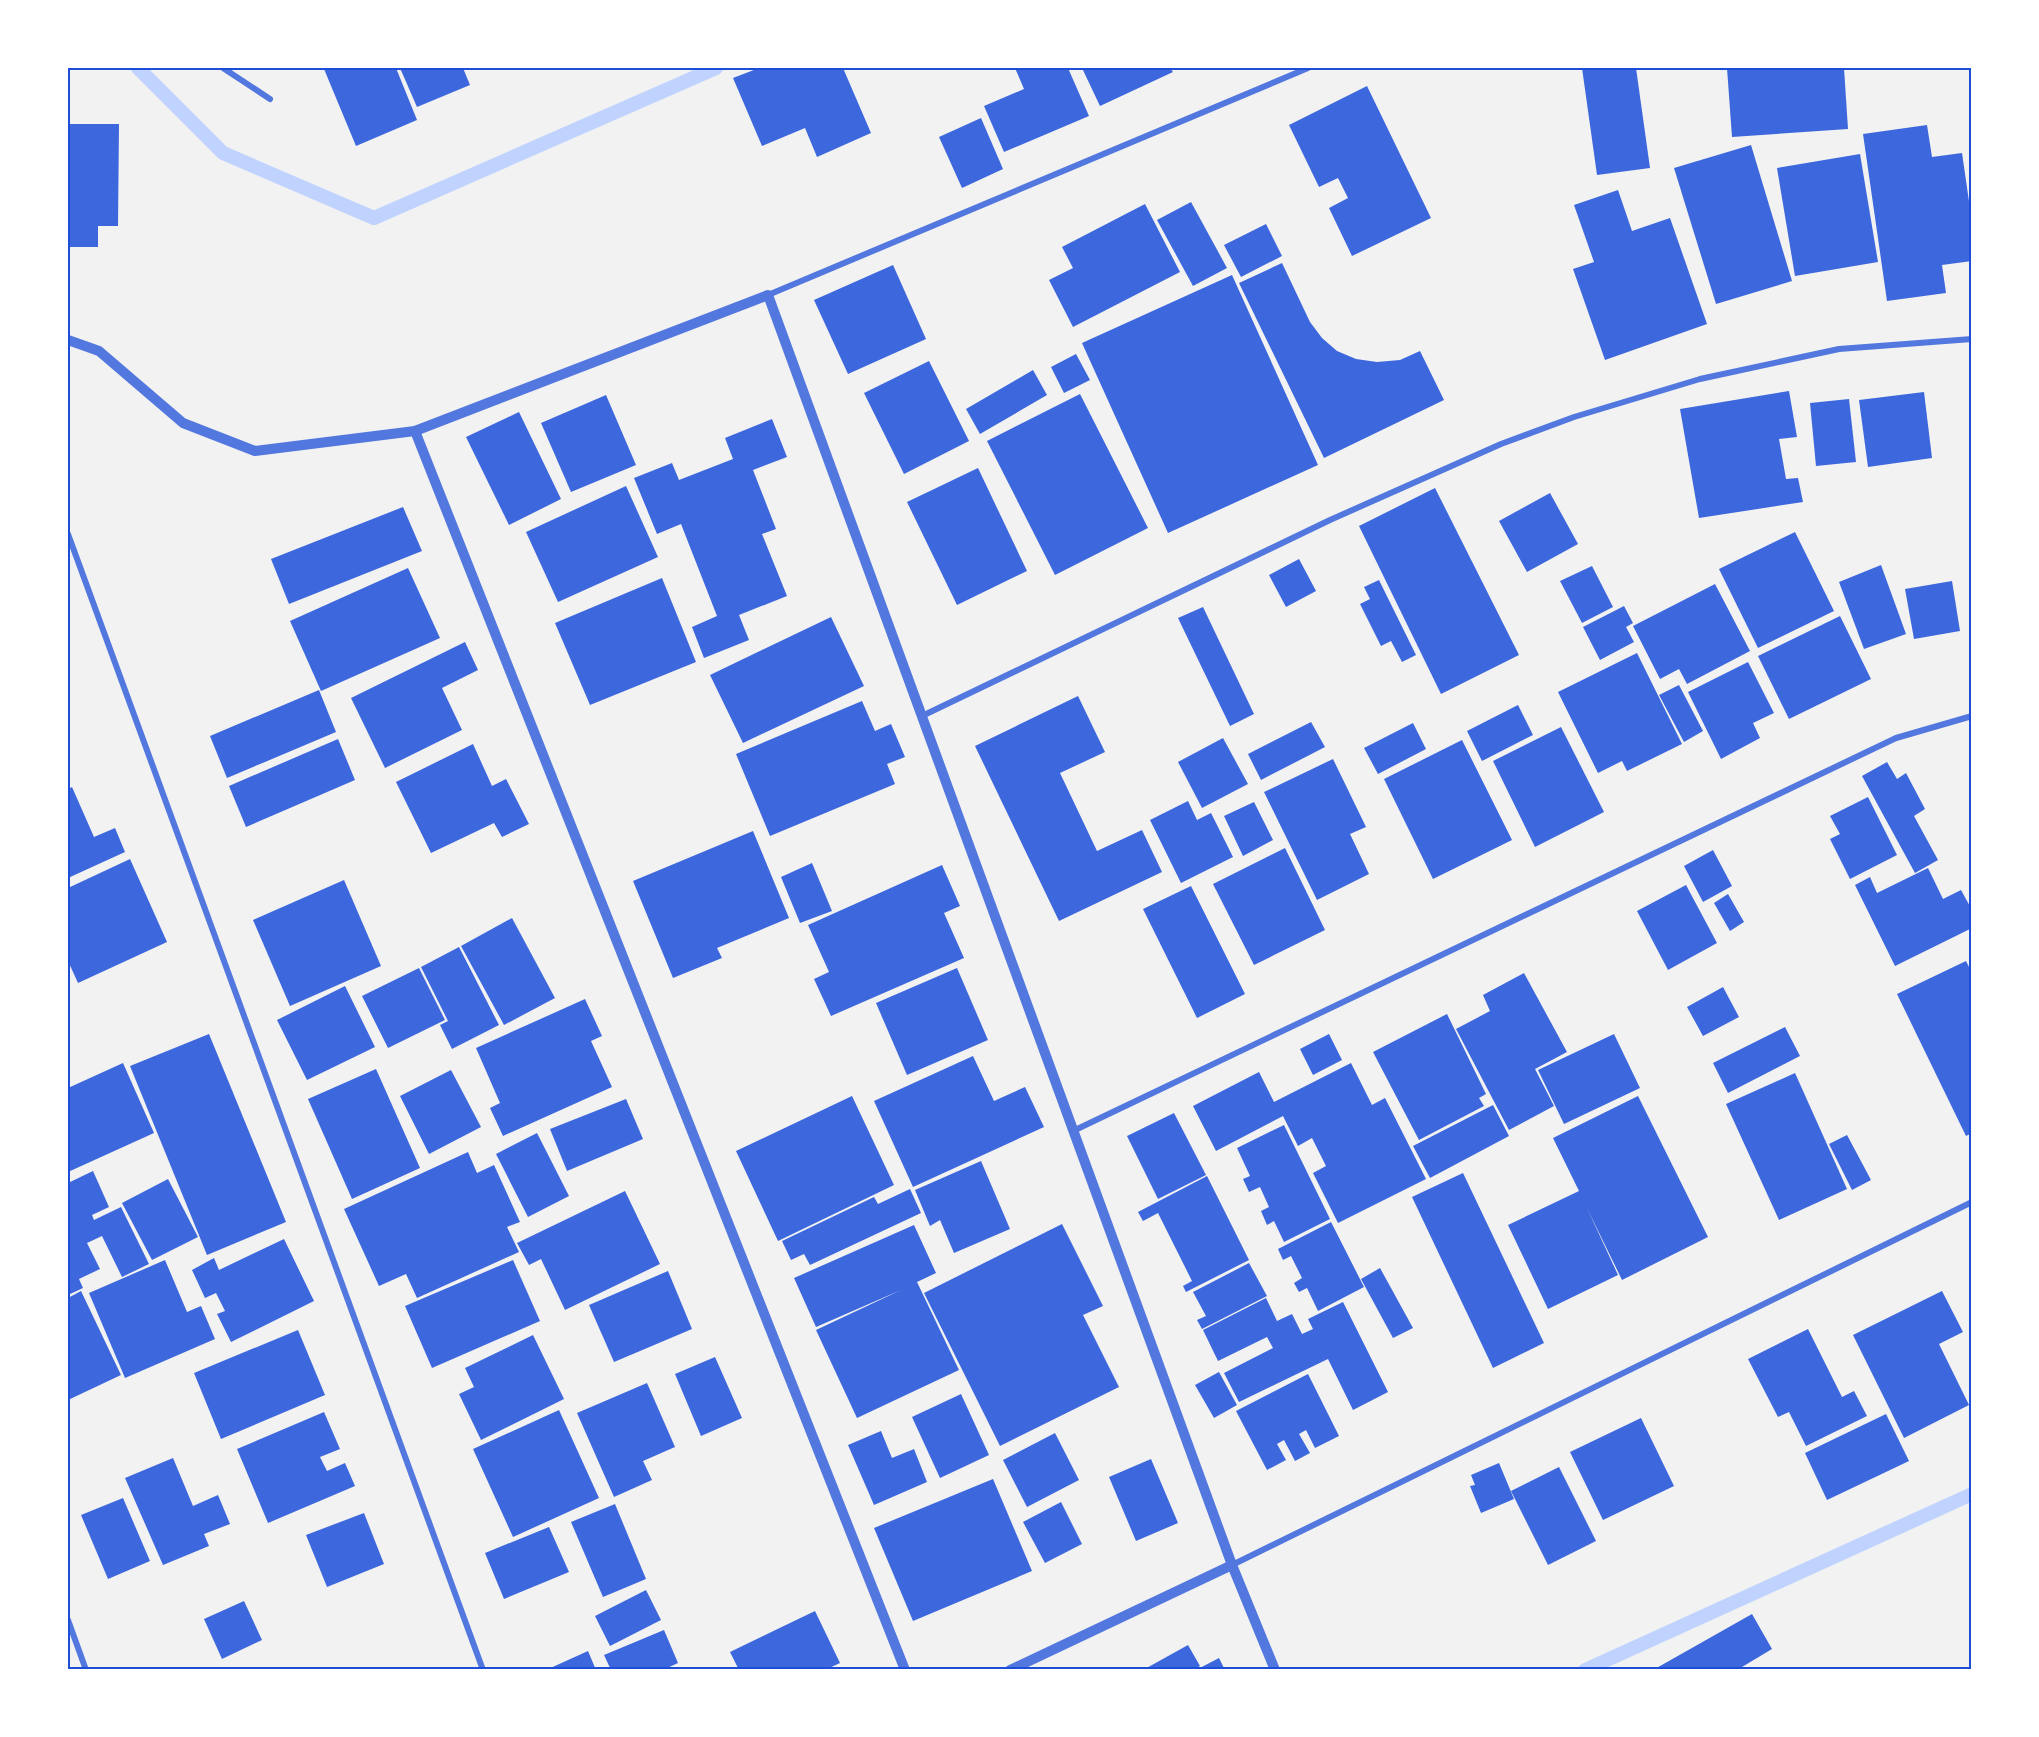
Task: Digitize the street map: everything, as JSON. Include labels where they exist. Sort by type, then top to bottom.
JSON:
[{"type":"street","points":[[223,68],[270,99]]},
{"type":"street","points":[[68,340],[99,351],[183,423],[255,451],[415,431],[768,296],[1308,68]]},
{"type":"street","points":[[768,296],[1232,1565],[1275,1670]]},
{"type":"street","points":[[922,716],[1330,520],[1501,444],[1574,417],[1700,379],[1839,349],[1971,339]]},
{"type":"street","points":[[415,431],[905,1670]]},
{"type":"street","points":[[68,534],[483,1670]]},
{"type":"street","points":[[1073,1131],[1896,738],[1971,716]]},
{"type":"street","points":[[1010,1670],[1232,1565],[1971,1202]]},
{"type":"street","points":[[68,1620],[87,1670]]},
{"type":"building","points":[[396,68],[417,120],[356,146],[324,69]]},
{"type":"building","points":[[400,68],[463,68],[470,85],[417,107]]},
{"type":"building","points":[[759,68],[843,68],[871,133],[817,157],[805,128],[762,146],[733,78]]},
{"type":"building","points":[[1015,68],[1068,68],[1089,116],[1004,152],[984,106],[1024,89]]},
{"type":"building","points":[[1082,68],[1170,68],[1173,72],[1100,106]]},
{"type":"building","points":[[1582,68],[1636,68],[1650,168],[1597,175]]},
{"type":"building","points":[[1727,68],[1844,68],[1848,129],[1732,137]]},
{"type":"building","points":[[1367,86],[1431,218],[1352,256],[1329,208],[1348,198],[1338,178],[1319,187],[1289,125]]},
{"type":"building","points":[[981,118],[1003,169],[962,188],[939,137]]},
{"type":"building","points":[[68,124],[119,124],[118,226],[98,226],[98,247],[68,247]]},
{"type":"building","points":[[1927,125],[1932,157],[1962,153],[1972,222],[1972,261],[1942,265],[1946,293],[1887,301],[1863,134]]},
{"type":"building","points":[[1751,145],[1792,281],[1716,304],[1674,168]]},
{"type":"building","points":[[1860,154],[1878,262],[1795,276],[1777,168]]},
{"type":"building","points":[[1618,190],[1632,231],[1670,218],[1707,324],[1605,360],[1573,269],[1594,262],[1574,205]]},
{"type":"building","points":[[1191,202],[1227,268],[1193,286],[1157,220]]},
{"type":"building","points":[[1145,204],[1180,272],[1073,327],[1049,280],[1073,268],[1062,247]]},
{"type":"building","points":[[1266,224],[1282,256],[1241,277],[1224,245]]},
{"type":"building","points":[[1282,263],[1310,322],[1322,338],[1337,351],[1356,359],[1377,362],[1400,360],[1420,351],[1444,400],[1324,458],[1239,283]]},
{"type":"building","points":[[893,265],[926,339],[848,374],[814,300]]},
{"type":"building","points":[[1232,275],[1318,465],[1168,533],[1082,343]]},
{"type":"building","points":[[1076,354],[1090,380],[1064,393],[1051,367]]},
{"type":"building","points":[[929,361],[969,441],[904,474],[864,393]]},
{"type":"building","points":[[1033,370],[1047,395],[980,434],[966,409]]},
{"type":"building","points":[[1789,391],[1797,437],[1779,439],[1786,479],[1798,478],[1803,502],[1699,518],[1680,409]]},
{"type":"building","points":[[1924,392],[1932,458],[1868,467],[1859,400]]},
{"type":"building","points":[[1080,394],[1148,528],[1055,575],[987,441]]},
{"type":"building","points":[[606,395],[636,465],[571,492],[541,423]]},
{"type":"building","points":[[1849,399],[1856,462],[1816,466],[1810,403]]},
{"type":"building","points":[[519,412],[561,499],[509,525],[466,437]]},
{"type":"building","points":[[772,419],[787,457],[753,470],[776,529],[762,534],[787,596],[739,615],[749,640],[704,658],[692,627],[717,616],[681,524],[657,534],[634,478],[672,463],[679,480],[733,459],[725,438]]},
{"type":"building","points":[[978,468],[1027,571],[957,605],[907,502]]},
{"type":"building","points":[[626,486],[658,557],[558,602],[526,532]]},
{"type":"building","points":[[1435,488],[1519,655],[1441,694],[1359,526]]},
{"type":"building","points":[[1550,493],[1578,544],[1527,572],[1499,521]]},
{"type":"building","points":[[403,507],[422,551],[289,604],[271,559]]},
{"type":"building","points":[[1795,532],[1834,611],[1758,648],[1719,569]]},
{"type":"building","points":[[1299,559],[1316,591],[1286,607],[1269,575]]},
{"type":"building","points":[[1881,565],[1906,634],[1864,649],[1839,582]]},
{"type":"building","points":[[1592,566],[1613,607],[1582,623],[1560,581]]},
{"type":"building","points":[[408,568],[440,638],[321,691],[290,621]]},
{"type":"building","points":[[662,578],[696,662],[590,705],[555,623]]},
{"type":"building","points":[[1379,580],[1416,655],[1402,662],[1391,641],[1381,646],[1360,604],[1370,599],[1364,587]]},
{"type":"building","points":[[1952,581],[1960,631],[1914,639],[1905,589]]},
{"type":"building","points":[[1715,584],[1750,651],[1687,684],[1679,669],[1660,679],[1633,626]]},
{"type":"building","points":[[1624,606],[1633,623],[1626,627],[1634,642],[1600,660],[1583,627]]},
{"type":"building","points":[[1203,607],[1254,714],[1230,726],[1178,618]]},
{"type":"building","points":[[1840,616],[1871,679],[1789,719],[1758,656]]},
{"type":"building","points":[[831,617],[864,686],[743,743],[710,675]]},
{"type":"building","points":[[465,642],[478,670],[442,688],[462,730],[385,768],[351,698]]},
{"type":"building","points":[[1637,653],[1682,744],[1627,771],[1622,761],[1598,773],[1558,692]]},
{"type":"building","points":[[1748,662],[1774,713],[1753,723],[1760,738],[1721,759],[1688,692]]},
{"type":"building","points":[[1679,685],[1703,731],[1684,742],[1659,695]]},
{"type":"building","points":[[319,690],[336,732],[227,778],[210,736]]},
{"type":"building","points":[[1078,696],[1105,752],[1060,773],[1097,851],[1142,830],[1162,872],[1059,921],[975,746]]},
{"type":"building","points":[[862,701],[875,731],[891,724],[905,757],[887,764],[895,784],[770,836],[736,754]]},
{"type":"building","points":[[1518,705],[1533,735],[1482,761],[1467,731]]},
{"type":"building","points":[[1311,722],[1325,747],[1261,780],[1248,754]]},
{"type":"building","points":[[1413,723],[1426,749],[1378,774],[1364,748]]},
{"type":"building","points":[[1561,727],[1604,812],[1535,847],[1493,761]]},
{"type":"building","points":[[1223,738],[1248,784],[1202,808],[1178,762]]},
{"type":"building","points":[[338,739],[355,780],[246,827],[229,786]]},
{"type":"building","points":[[1462,740],[1512,840],[1433,879],[1384,779]]},
{"type":"building","points":[[473,744],[492,786],[506,779],[529,824],[502,837],[494,823],[431,853],[396,782]]},
{"type":"building","points":[[1333,759],[1366,827],[1350,834],[1369,874],[1317,900],[1264,792]]},
{"type":"building","points":[[1887,762],[1897,779],[1906,773],[1925,809],[1914,816],[1938,860],[1915,873],[1862,776]]},
{"type":"building","points":[[72,787],[94,837],[115,828],[125,852],[68,878],[68,789]]},
{"type":"building","points":[[1868,797],[1897,855],[1850,879],[1830,839],[1840,834],[1830,816]]},
{"type":"building","points":[[1188,801],[1197,820],[1211,813],[1233,857],[1181,883],[1150,820]]},
{"type":"building","points":[[1254,802],[1273,840],[1243,856],[1224,816]]},
{"type":"building","points":[[753,831],[789,918],[717,948],[722,958],[673,978],[633,881]]},
{"type":"building","points":[[1285,848],[1325,930],[1254,965],[1213,884]]},
{"type":"building","points":[[1713,850],[1732,886],[1703,902],[1684,866]]},
{"type":"building","points":[[130,859],[167,942],[78,983],[68,961],[68,888]]},
{"type":"building","points":[[812,863],[832,911],[800,923],[781,877]]},
{"type":"building","points":[[942,865],[960,906],[944,913],[964,958],[831,1016],[814,979],[829,972],[808,925]]},
{"type":"building","points":[[1928,868],[1943,899],[1961,890],[1972,910],[1972,928],[1895,966],[1855,885],[1870,877],[1877,893]]},
{"type":"building","points":[[344,880],[381,966],[290,1006],[253,920]]},
{"type":"building","points":[[1686,885],[1717,943],[1668,970],[1637,911]]},
{"type":"building","points":[[1191,886],[1245,994],[1197,1018],[1143,909]]},
{"type":"building","points":[[1728,894],[1744,922],[1730,931],[1714,903]]},
{"type":"building","points":[[512,918],[555,998],[504,1025],[461,946]]},
{"type":"building","points":[[459,947],[499,1025],[452,1049],[440,1025],[448,1021],[421,967]]},
{"type":"building","points":[[1966,961],[1972,973],[1972,1133],[1966,1136],[1897,994]]},
{"type":"building","points":[[419,968],[445,1020],[388,1048],[362,996]]},
{"type":"building","points":[[957,968],[988,1040],[907,1075],[876,1003]]},
{"type":"building","points":[[1524,973],[1567,1052],[1535,1069],[1554,1106],[1509,1130],[1456,1029],[1490,1011],[1483,995]]},
{"type":"building","points":[[345,986],[375,1047],[307,1080],[277,1020]]},
{"type":"building","points":[[1723,987],[1739,1017],[1703,1036],[1687,1007]]},
{"type":"building","points":[[585,999],[602,1036],[591,1041],[612,1087],[503,1136],[490,1108],[500,1103],[476,1048]]},
{"type":"building","points":[[1447,1014],[1486,1094],[1479,1098],[1484,1106],[1419,1140],[1373,1052]]},
{"type":"building","points":[[1785,1027],[1800,1056],[1728,1093],[1713,1063]]},
{"type":"building","points":[[209,1034],[286,1222],[207,1255],[130,1066]]},
{"type":"building","points":[[1329,1034],[1342,1060],[1313,1075],[1300,1049]]},
{"type":"building","points":[[1614,1034],[1640,1088],[1564,1124],[1538,1070]]},
{"type":"building","points":[[973,1056],[994,1101],[1025,1087],[1044,1127],[913,1187],[874,1101]]},
{"type":"building","points":[[123,1063],[154,1133],[68,1172],[68,1088]]},
{"type":"building","points":[[1351,1063],[1372,1105],[1385,1098],[1426,1179],[1338,1223],[1313,1173],[1326,1166],[1312,1138],[1298,1146],[1283,1116],[1216,1151],[1193,1106],[1259,1072],[1274,1102]]},
{"type":"building","points":[[376,1069],[420,1168],[352,1199],[308,1099]]},
{"type":"building","points":[[451,1070],[481,1127],[429,1154],[400,1096]]},
{"type":"building","points":[[1795,1073],[1847,1189],[1779,1220],[1726,1104]]},
{"type":"building","points":[[852,1096],[894,1185],[778,1241],[736,1151]]},
{"type":"building","points":[[1638,1096],[1708,1237],[1622,1280],[1587,1208],[1618,1275],[1548,1309],[1508,1225],[1579,1191],[1553,1138]]},
{"type":"building","points":[[626,1099],[643,1139],[567,1171],[550,1129]]},
{"type":"building","points":[[1493,1105],[1509,1136],[1430,1178],[1413,1146]]},
{"type":"building","points":[[1174,1113],[1206,1175],[1158,1199],[1127,1136]]},
{"type":"building","points":[[1284,1125],[1330,1219],[1284,1242],[1274,1221],[1267,1225],[1261,1211],[1269,1207],[1260,1187],[1249,1192],[1243,1179],[1250,1176],[1237,1148]]},
{"type":"building","points":[[537,1133],[569,1196],[528,1217],[496,1154]]},
{"type":"building","points":[[1847,1135],[1871,1180],[1852,1190],[1829,1144]]},
{"type":"building","points":[[468,1152],[477,1173],[494,1165],[520,1222],[507,1227],[519,1252],[417,1298],[406,1274],[379,1286],[344,1209]]},
{"type":"building","points":[[981,1161],[1010,1229],[954,1253],[940,1220],[930,1226],[915,1190]]},
{"type":"building","points":[[93,1171],[109,1207],[92,1215],[94,1220],[121,1207],[149,1264],[122,1277],[102,1236],[87,1243],[100,1269],[79,1279],[83,1288],[68,1295],[68,1183]]},
{"type":"building","points":[[1463,1173],[1544,1343],[1493,1368],[1412,1197]]},
{"type":"building","points":[[1207,1176],[1249,1260],[1186,1292],[1183,1286],[1192,1281],[1158,1213],[1143,1221],[1138,1212]]},
{"type":"building","points":[[168,1179],[198,1237],[152,1260],[122,1203]]},
{"type":"building","points":[[910,1189],[921,1213],[810,1265],[804,1254],[791,1260],[782,1241],[874,1197],[878,1204]]},
{"type":"building","points":[[625,1191],[660,1264],[565,1310],[541,1259],[529,1265],[517,1243]]},
{"type":"building","points":[[1331,1222],[1364,1287],[1318,1311],[1307,1288],[1299,1292],[1294,1283],[1302,1278],[1291,1256],[1283,1260],[1278,1249]]},
{"type":"building","points":[[1062,1224],[1103,1306],[1083,1315],[1119,1387],[1000,1446],[924,1293]]},
{"type":"building","points":[[914,1225],[936,1273],[917,1282],[959,1370],[857,1418],[816,1330],[901,1290],[816,1327],[794,1278]]},
{"type":"building","points":[[284,1239],[314,1301],[231,1342],[217,1314],[225,1311],[216,1293],[205,1298],[192,1270],[214,1258],[219,1270]]},
{"type":"building","points":[[165,1260],[187,1312],[201,1306],[215,1339],[125,1378],[89,1293]]},
{"type":"building","points":[[513,1260],[540,1321],[432,1368],[405,1306]]},
{"type":"building","points":[[1249,1263],[1267,1296],[1202,1329],[1197,1320],[1206,1316],[1193,1292]]},
{"type":"building","points":[[1380,1268],[1413,1328],[1393,1338],[1361,1279]]},
{"type":"building","points":[[668,1271],[692,1329],[614,1362],[589,1305]]},
{"type":"building","points":[[81,1291],[121,1375],[68,1400],[68,1298]]},
{"type":"building","points":[[1942,1291],[1963,1332],[1939,1344],[1969,1405],[1904,1438],[1853,1335]]},
{"type":"building","points":[[1266,1298],[1277,1321],[1292,1314],[1302,1334],[1313,1329],[1308,1319],[1343,1302],[1388,1392],[1353,1410],[1328,1359],[1239,1402],[1224,1373],[1273,1348],[1267,1337],[1218,1361],[1203,1330]]},
{"type":"building","points":[[1808,1329],[1842,1397],[1854,1391],[1867,1416],[1806,1446],[1789,1412],[1778,1417],[1748,1359]]},
{"type":"building","points":[[298,1330],[325,1395],[221,1439],[194,1373]]},
{"type":"building","points":[[533,1335],[564,1399],[481,1440],[459,1394],[474,1387],[465,1368]]},
{"type":"building","points":[[715,1357],[742,1418],[701,1436],[675,1374]]},
{"type":"building","points":[[1219,1372],[1237,1405],[1214,1418],[1195,1385]]},
{"type":"building","points":[[1308,1374],[1339,1436],[1315,1448],[1306,1430],[1299,1434],[1310,1453],[1295,1461],[1284,1440],[1277,1444],[1286,1460],[1267,1470],[1236,1411]]},
{"type":"building","points":[[647,1383],[675,1447],[643,1461],[652,1480],[614,1497],[577,1413]]},
{"type":"building","points":[[961,1394],[989,1455],[940,1478],[912,1417]]},
{"type":"building","points":[[559,1410],[599,1498],[513,1537],[473,1449]]},
{"type":"building","points":[[324,1412],[340,1449],[320,1457],[327,1471],[345,1463],[355,1486],[268,1523],[237,1449]]},
{"type":"building","points":[[1886,1414],[1909,1461],[1827,1500],[1805,1453]]},
{"type":"building","points":[[1641,1418],[1674,1486],[1603,1520],[1570,1452]]},
{"type":"building","points":[[881,1431],[892,1458],[914,1449],[927,1482],[874,1505],[848,1445]]},
{"type":"building","points":[[1055,1433],[1079,1480],[1027,1507],[1003,1460]]},
{"type":"building","points":[[173,1458],[193,1506],[218,1495],[230,1524],[204,1534],[209,1546],[163,1565],[125,1478]]},
{"type":"building","points":[[1151,1459],[1178,1523],[1136,1541],[1109,1477]]},
{"type":"building","points":[[1499,1463],[1514,1499],[1481,1513],[1470,1486],[1475,1485],[1471,1475]]},
{"type":"building","points":[[1559,1467],[1596,1541],[1548,1565],[1511,1491]]},
{"type":"building","points":[[993,1479],[1032,1571],[913,1621],[874,1528]]},
{"type":"building","points":[[123,1498],[150,1561],[108,1579],[81,1515]]},
{"type":"building","points":[[1061,1502],[1082,1544],[1045,1563],[1023,1522]]},
{"type":"building","points":[[615,1504],[646,1579],[603,1597],[571,1522]]},
{"type":"building","points":[[364,1513],[384,1564],[327,1587],[306,1535]]},
{"type":"building","points":[[549,1527],[569,1572],[504,1599],[485,1553]]},
{"type":"building","points":[[646,1590],[661,1620],[610,1646],[595,1616]]},
{"type":"building","points":[[244,1601],[262,1640],[222,1659],[204,1619]]},
{"type":"building","points":[[815,1611],[840,1663],[825,1670],[739,1670],[730,1652]]},
{"type":"building","points":[[1752,1614],[1772,1649],[1737,1670],[1653,1670]]},
{"type":"building","points":[[664,1630],[678,1663],[663,1670],[611,1670],[604,1655]]},
{"type":"building","points":[[1188,1645],[1200,1666],[1193,1670],[1143,1670]]},
{"type":"building","points":[[588,1651],[596,1670],[546,1670]]},
{"type":"building","points":[[1219,1658],[1225,1670],[1196,1670]]},
{"type":"waterway","points":[[138,68],[223,153],[374,218],[716,68]]},
{"type":"waterway","points":[[1585,1670],[1972,1494]]}]
